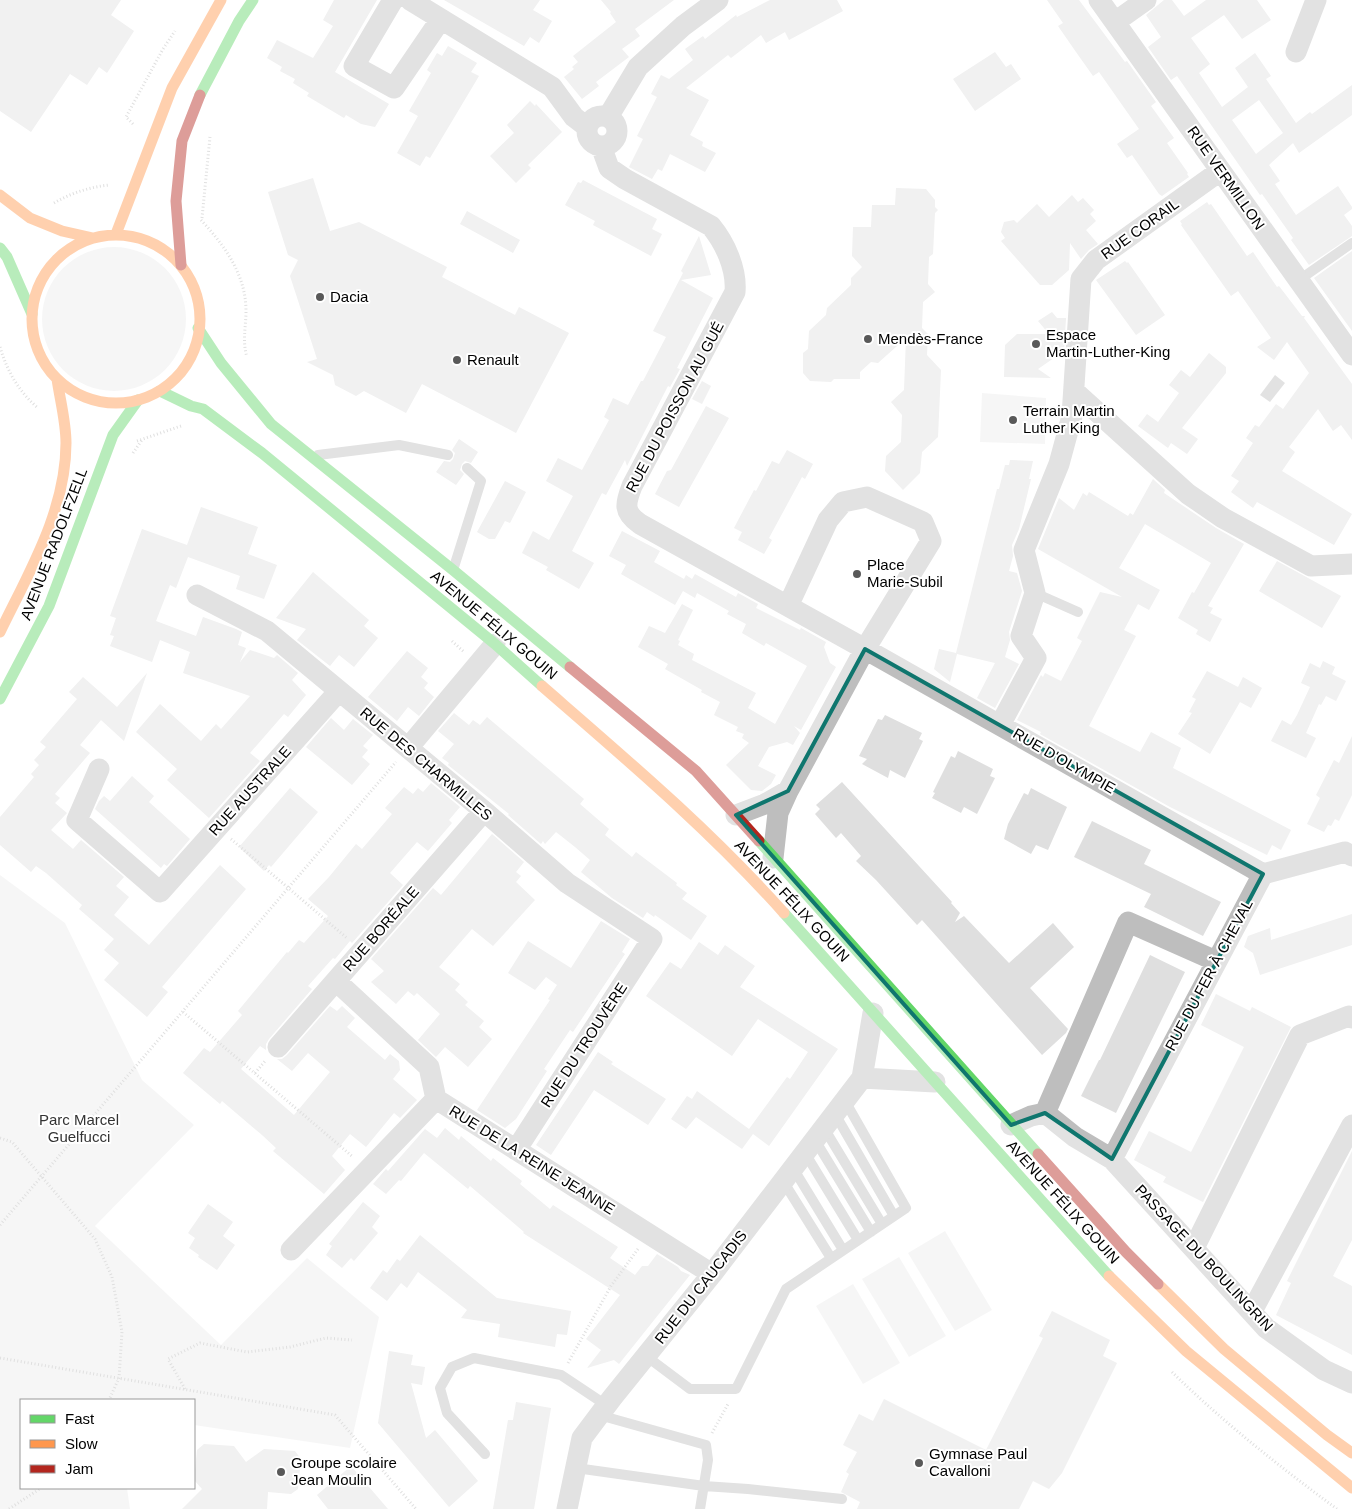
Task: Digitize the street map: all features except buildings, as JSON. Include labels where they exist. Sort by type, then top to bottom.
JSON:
[{"type":"main road","points":[[116,234],[172,88],[221,0]]},
{"type":"main road","points":[[181,265],[176,201],[182,141],[202,91],[253,0]]},
{"type":"main road","points":[[0,196],[30,218],[62,231],[93,238]]},
{"type":"main road","points":[[116,234],[134,236],[152,242],[168,252],[181,265],[191,281],[198,299],[198,328],[197,342],[187,364],[172,382],[160,391],[138,400],[116,403],[94,400],[74,392],[57,379],[42,360],[34,338],[32,314],[34,297],[41,281],[50,266],[62,254],[77,244],[93,238],[116,234]]},
{"type":"main road","points":[[0,248],[32,314]]},
{"type":"main road","name":"AVENUE FÉLIX GOUIN","points":[[198,328],[221,363],[271,424],[453,570],[696,771],[1126,1252],[1204,1331],[1284,1400],[1352,1453]]},
{"type":"main road","name":"AVENUE RADOLFZELL","points":[[0,632],[47,533],[63,487],[66,444],[57,379]]},
{"type":"main road","name":"AVENUE FÉLIX GOUIN","points":[[160,391],[191,406],[203,409],[262,453],[495,644],[674,801],[754,880],[1107,1274],[1186,1352],[1352,1488]]},
{"type":"main road","name":"AVENUE RADOLFZELL","points":[[0,699],[49,606],[113,435],[138,400]]},
{"type":"street","points":[[393,0],[354,66],[394,88],[441,19]]},
{"type":"street","points":[[410,0],[552,87],[574,117],[587,127]]},
{"type":"street","points":[[608,116],[638,67],[683,26],[718,0]]},
{"type":"street","name":"RUE VERMILLON","points":[[1099,0],[1352,355]]},
{"type":"street","points":[[1115,22],[1146,0]]},
{"type":"street","points":[[1296,52],[1316,0]]},
{"type":"street","points":[[608,116],[615,123],[616,136],[610,144],[596,145],[588,138],[587,127],[591,120],[596,117],[608,116]]},
{"type":"street","name":"RUE DU POISSON AU GUÉ","points":[[601,146],[608,168],[625,180],[711,226],[721,238],[736,278],[735,292],[632,486],[626,501],[627,510],[632,519],[640,524],[865,648]]},
{"type":"street","name":"RUE CORAIL","points":[[1036,593],[1024,550],[1059,464],[1072,416],[1081,279],[1096,260],[1220,170]]},
{"type":"street","points":[[1074,391],[1188,494],[1223,518],[1311,566],[1352,564]]},
{"type":"street","points":[[773,858],[778,813],[788,791],[865,648],[931,542],[923,522],[867,497],[843,502],[828,520],[788,606]]},
{"type":"street","points":[[1000,725],[1036,658],[1021,636],[1036,593]]},
{"type":"street","name":"RUE DES CHARMILLES","points":[[197,595],[267,631],[484,811],[567,883],[652,939]]},
{"type":"street","points":[[408,748],[495,644]]},
{"type":"street","name":"RUE D'OLYMPIE","points":[[865,648],[1262,874]]},
{"type":"street","name":"RUE AUSTRALE","points":[[99,769],[77,820],[160,892],[339,690]]},
{"type":"street","points":[[736,815],[765,804],[788,791]]},
{"type":"street","name":"RUE BORÉALE","points":[[278,1047],[484,811]]},
{"type":"street","points":[[1262,874],[1350,849]]},
{"type":"street","name":"RUE DU FER À CHEVAL","points":[[1112,1159],[1262,874]]},
{"type":"street","points":[[1011,1124],[1044,1113],[1128,922],[1216,962]]},
{"type":"street","name":"RUE DU TROUVÈRE","points":[[516,1150],[652,939]]},
{"type":"street","name":"RUE DE LA REINE JEANNE","points":[[336,981],[429,1067],[436,1099],[712,1274]]},
{"type":"street","name":"RUE DU CAUCADIS","points":[[567,1509],[582,1438],[712,1274],[862,1078],[873,1013]]},
{"type":"street","points":[[1194,1248],[1300,1035],[1349,1016],[1352,1018]]},
{"type":"street","points":[[862,1078],[935,1082]]},
{"type":"street","points":[[291,1250],[436,1099]]},
{"type":"street","name":"PASSAGE DU BOULINGRIN","points":[[1044,1113],[1075,1137],[1112,1159],[1266,1328],[1324,1370],[1352,1383]]},
{"type":"street","points":[[1252,1311],[1352,1125]]},
{"type":"lane","points":[[1299,280],[1352,243]]},
{"type":"lane","points":[[312,456],[400,445],[448,455]]},
{"type":"lane","points":[[453,570],[481,481],[468,468]]},
{"type":"lane","points":[[1036,593],[1078,612]]},
{"type":"lane","points":[[814,1140],[894,1216]]},
{"type":"lane","points":[[646,1356],[690,1389],[736,1390],[786,1288],[906,1208],[814,1140]]},
{"type":"lane","points":[[814,1140],[882,1224]]},
{"type":"lane","points":[[814,1140],[871,1232]]},
{"type":"lane","points":[[814,1140],[858,1240]]},
{"type":"lane","points":[[814,1140],[843,1250]]},
{"type":"lane","points":[[814,1140],[831,1258]]},
{"type":"lane","points":[[485,1454],[447,1414],[440,1388],[452,1367],[474,1358],[561,1375],[603,1410],[706,1445],[708,1460],[700,1509]]},
{"type":"lane","points":[[576,1468],[704,1486],[842,1500]]},
{"type":"path","points":[[202,221],[210,134]]},
{"type":"path","points":[[49,206],[75,193],[95,186],[116,185]]},
{"type":"path","points":[[197,216],[229,253],[244,290],[246,323],[243,341],[246,355]]},
{"type":"path","points":[[0,347],[8,370],[30,401],[40,410]]},
{"type":"path","points":[[131,443],[188,424]]},
{"type":"path","points":[[0,1225],[408,748]]},
{"type":"path","points":[[218,827],[362,951]]},
{"type":"path","points":[[183,1012],[369,1170]]},
{"type":"path","points":[[0,1138],[12,1142],[95,1239],[112,1277],[122,1332],[118,1378],[109,1399]]},
{"type":"path","points":[[561,1375],[611,1286],[649,1235]]},
{"type":"path","points":[[185,1390],[168,1359],[200,1343],[247,1352],[290,1347],[326,1338],[352,1340]]},
{"type":"path","points":[[0,1358],[335,1415],[416,1509]]},
{"type":"path","points":[[706,1445],[736,1390]]},
{"type":"path","points":[[9,1509],[39,1489]]},
{"type":"highlighted area","points":[[865,649],[1263,874],[1112,1159],[1045,1113],[1011,1125],[736,815],[788,791]]},
{"type":"green space","points":[[114,247],[141,253],[154,259],[165,268],[174,279],[180,292],[186,319],[180,346],[174,359],[165,370],[154,379],[141,385],[114,391],[87,385],[74,379],[63,370],[54,359],[48,346],[42,319],[48,292],[54,279],[63,268],[74,259],[87,253]]},
{"type":"green space","name":"Terrain Martin Luther King","points":[[982,393],[1046,398],[1045,444],[980,442]]},
{"type":"green space","name":"Parc Marcel Guelfucci","points":[[0,875],[65,923],[142,1080],[194,1125],[95,1226],[221,1345],[307,1258],[379,1317],[350,1448],[195,1425],[195,1399],[20,1399],[20,1489],[127,1489],[130,1509],[0,1509]]},
{"type":"green space","points":[[945,1231],[992,1310],[955,1331],[908,1253]]},
{"type":"green space","points":[[899,1257],[946,1336],[909,1357],[862,1279]]},
{"type":"green space","points":[[853,1284],[900,1363],[863,1384],[816,1306]]},
{"type":"shaded area","points":[[1275,375],[1285,383],[1270,402],[1260,395]]},
{"type":"traffic: fast","points":[[200,95],[239,21],[253,0]]},
{"type":"traffic: fast","points":[[0,248],[7,257],[32,314]]},
{"type":"traffic: fast","points":[[198,328],[221,363],[271,424],[570,667]]},
{"type":"traffic: fast","points":[[160,391],[191,406],[203,409],[262,453],[495,644],[542,686]]},
{"type":"traffic: fast","points":[[0,699],[49,606],[113,435],[138,400]]},
{"type":"traffic: fast","points":[[759,841],[1038,1154]]},
{"type":"traffic: fast","points":[[784,913],[1109,1276]]},
{"type":"traffic: slow","points":[[116,234],[172,88],[221,0]]},
{"type":"traffic: slow","points":[[0,195],[30,218],[62,231],[93,238]]},
{"type":"traffic: slow","points":[[108,235],[124,235],[156,245],[181,266],[194,287],[200,319],[194,351],[186,366],[169,384],[148,397],[124,403],[108,403],[84,397],[69,389],[46,366],[38,351],[32,327],[32,311],[38,287],[46,272],[69,249],[84,241],[108,235]]},
{"type":"traffic: slow","points":[[0,632],[34,564],[53,517],[60,493],[66,435],[57,379]]},
{"type":"traffic: slow","points":[[542,686],[697,824],[756,882],[784,913]]},
{"type":"traffic: slow","points":[[1109,1276],[1186,1351],[1352,1488]]},
{"type":"traffic: slow","points":[[1158,1284],[1224,1349],[1327,1435],[1352,1453]]},
{"type":"traffic: jam","points":[[181,265],[176,201],[182,141],[200,95]]},
{"type":"traffic: jam","points":[[570,667],[696,771],[759,841]]},
{"type":"traffic: jam","points":[[1038,1154],[1126,1252],[1158,1284]]},
{"type":"place","name":"Dacia","points":[[320,297]]},
{"type":"place","name":"Mendès-France","points":[[868,339]]},
{"type":"place","name":"Espace Martin-Luther-King","points":[[1036,344]]},
{"type":"place","name":"Renault","points":[[457,360]]},
{"type":"place","name":"Terrain Martin Luther King","points":[[1013,420]]},
{"type":"place","name":"Place Marie-Subil","points":[[857,574]]},
{"type":"place","name":"Gymnase Paul Cavalloni","points":[[919,1463]]},
{"type":"place","name":"Groupe scolaire Jean Moulin","points":[[281,1472]]}]
